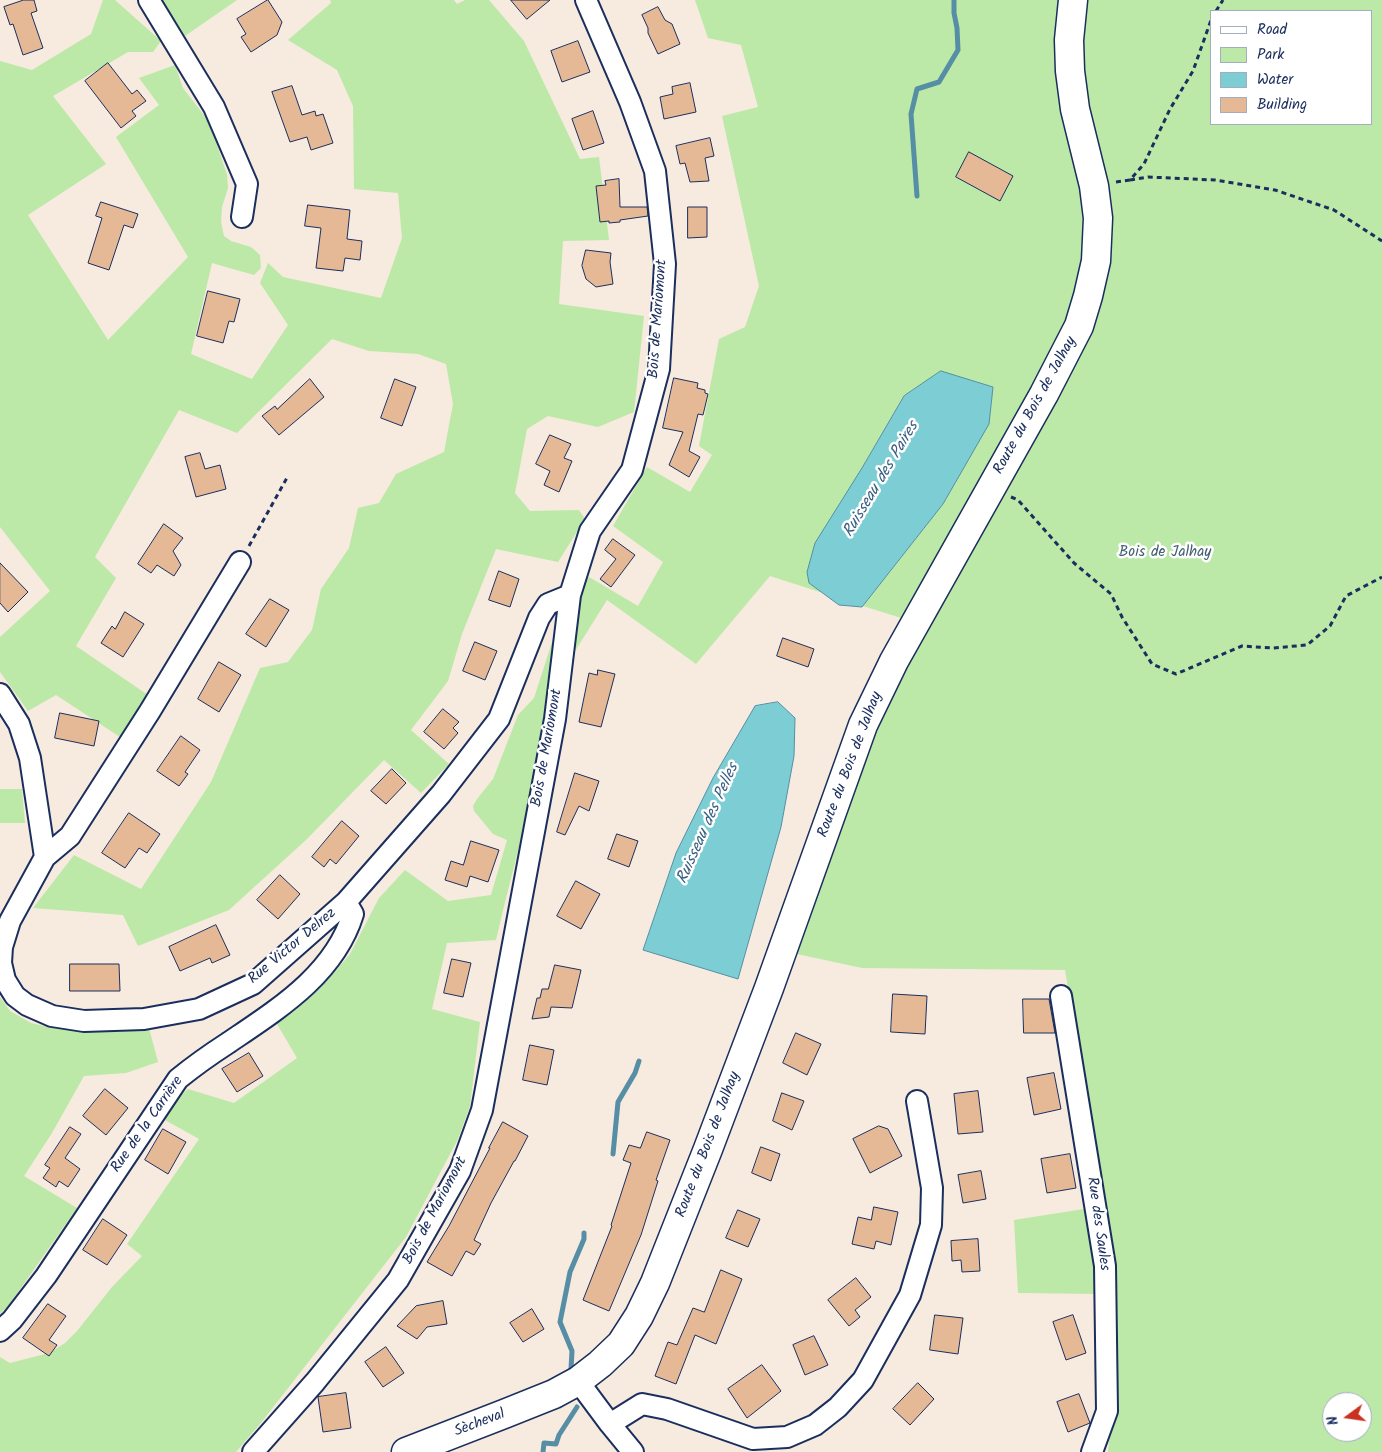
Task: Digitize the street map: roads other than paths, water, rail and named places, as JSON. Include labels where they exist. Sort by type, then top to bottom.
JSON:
[{"type":"main road","name":"Route du Bois de Jalhay","points":[[554,1394],[578,1381],[621,1344],[655,1283],[769,988],[863,725],[894,661],[1044,394],[1079,326],[1096,261],[1098,218],[1094,186],[1075,109],[1070,71],[1069,40],[1073,0]]},
{"type":"main road","name":"Sècheval","points":[[406,1452],[554,1394]]},
{"type":"street","points":[[149,0],[214,107],[248,184],[242,217]]},
{"type":"street","name":"Bois de Mariomont","points":[[253,1452],[315,1382],[398,1280],[460,1171],[484,1100],[555,720],[570,595],[590,531],[632,470],[659,369],[665,264],[655,171],[630,102],[586,0]]},
{"type":"street","name":"Rue Victor Delrez","points":[[240,562],[150,711],[70,836],[45,857],[10,920],[2,947],[1,963],[5,980],[15,996],[27,1005],[52,1016],[84,1021],[144,1019],[199,1009],[253,984],[346,902],[440,794],[499,720],[539,618],[548,604],[570,595]]},
{"type":"street","points":[[0,694],[19,724],[30,758],[45,857]]},
{"type":"street","name":"Rue de la Carrière","points":[[0,1331],[12,1320],[46,1276],[178,1079],[199,1062],[260,1022],[314,978],[334,953],[348,930],[353,914],[346,902]]},
{"type":"street","name":"Rue des Saules","points":[[1061,996],[1105,1266],[1107,1411],[1092,1452]]},
{"type":"street","points":[[610,1424],[642,1404],[668,1409],[753,1439],[787,1437],[815,1425],[838,1407],[863,1380],[910,1295],[931,1225],[932,1188],[917,1101]]},
{"type":"street","points":[[578,1381],[633,1452]]},
{"type":"water","name":"Ruisseau des Paires","points":[[941,371],[993,387],[989,424],[943,504],[862,607],[839,605],[809,583],[807,572],[815,543],[904,396]]},
{"type":"water","points":[[778,702],[795,718],[794,756],[781,827],[738,979],[643,950],[676,853],[713,778],[755,706]]},
{"type":"waterway","name":"Ruisseau des Pelles","points":[[917,196],[911,114],[917,89],[939,82],[958,50],[954,0]]},
{"type":"waterway","name":"Ruisseau des Pelles","points":[[613,1154],[618,1102],[635,1073],[639,1061]]},
{"type":"waterway","name":"Ruisseau des Pelles","points":[[571,1369],[572,1351],[560,1322],[570,1272],[584,1239],[584,1233]]},
{"type":"waterway","name":"Ruisseau des Pelles","points":[[543,1452],[544,1443],[556,1444],[559,1435],[577,1407]]},
{"type":"park label","name":"Bois de Jalhay","points":[[1165,553]]}]
